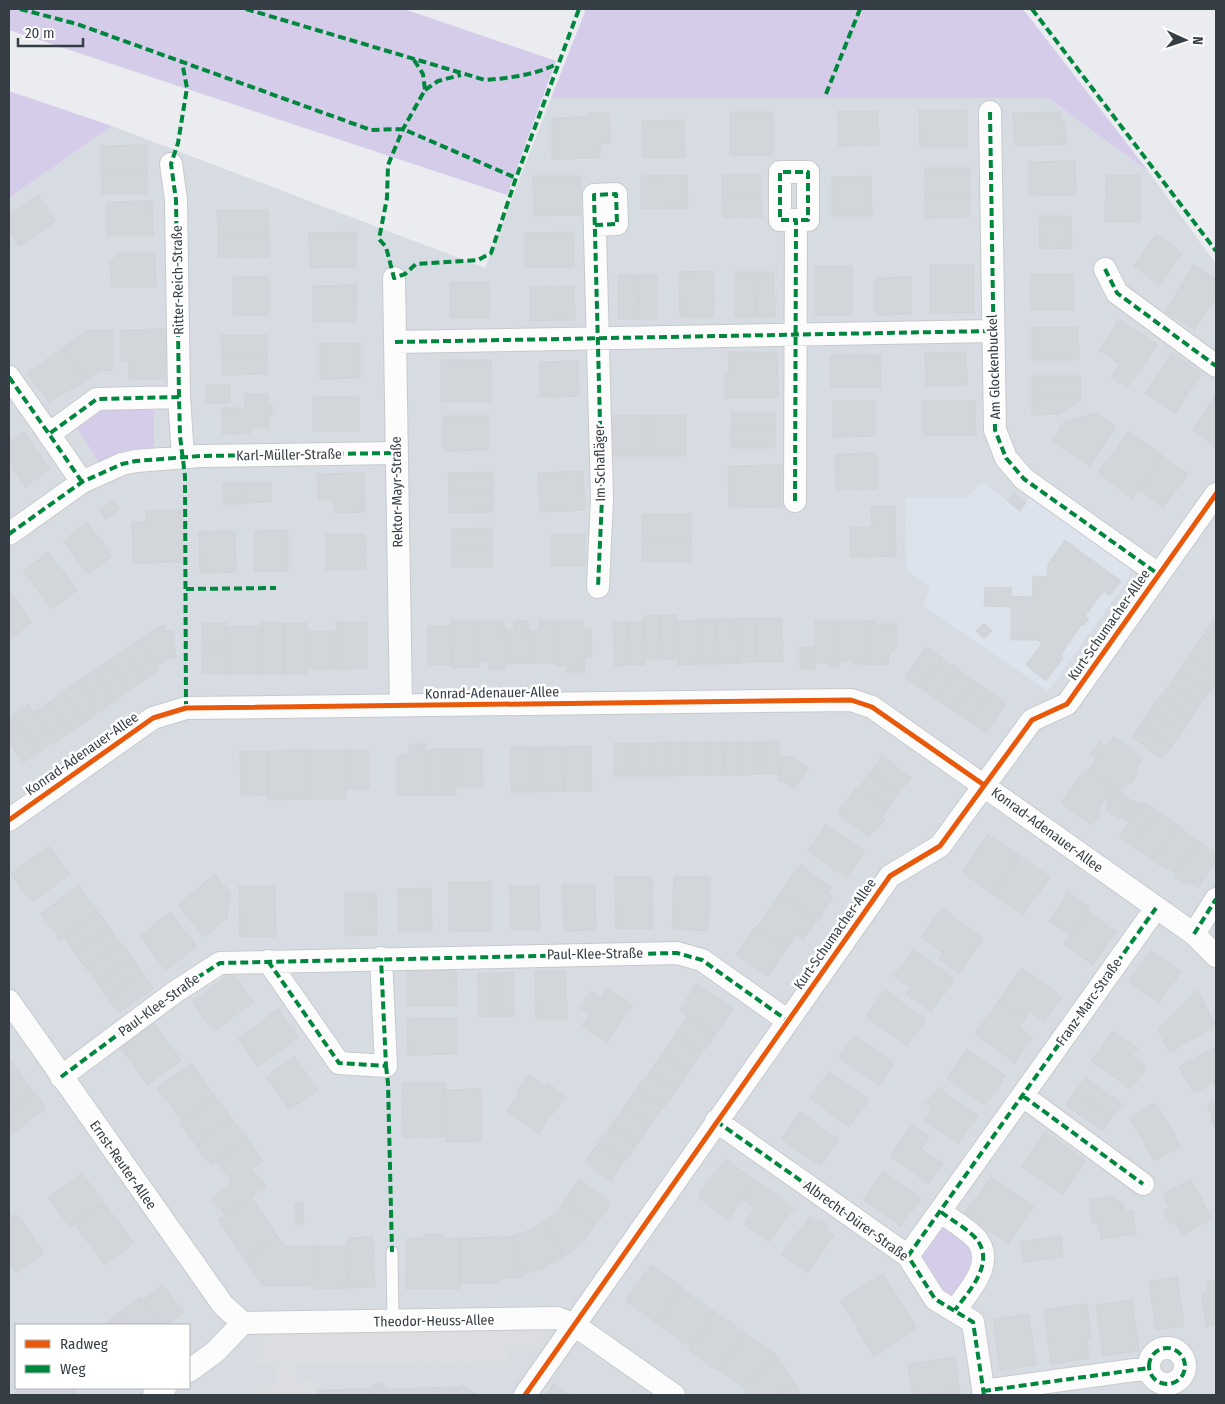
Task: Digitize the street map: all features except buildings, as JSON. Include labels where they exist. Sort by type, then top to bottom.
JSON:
[{"type":"street","name":"Am Glockenbuckel","points":[[990,112],[995,430],[1006,458],[1024,479],[1158,574]]},
{"type":"street","name":"Ritter-Reich-Straße","points":[[171,164],[176,200],[179,398]]},
{"type":"street","points":[[796,220],[796,501]]},
{"type":"street","name":"Im Schafläger","points":[[595,225],[602,498],[598,587]]},
{"type":"street","points":[[1105,269],[1117,293],[1216,366]]},
{"type":"street","name":"Rektor-Mayr-Straße","points":[[394,278],[401,706]]},
{"type":"street","points":[[395,342],[598,340],[992,331]]},
{"type":"street","points":[[9,377],[82,482]]},
{"type":"street","points":[[49,434],[97,399],[179,398],[182,457]]},
{"type":"street","name":"Karl-Müller-Straße","points":[[9,534],[82,482],[122,464],[182,457],[396,453]]},
{"type":"street","name":"Kurt-Schumacher-Allee","points":[[525,1395],[890,876],[940,846],[1032,720],[1067,704],[1216,494]]},
{"type":"street","name":"Konrad-Adenauer-Allee","points":[[11,813],[153,718],[186,708],[851,700],[872,707],[984,785],[1194,934],[1216,956]]},
{"type":"street","points":[[1194,934],[1216,899]]},
{"type":"street","name":"Franz-Marc-Straße","points":[[908,1256],[1156,908]]},
{"type":"street","name":"Paul-Klee-Straße","points":[[61,1077],[175,992],[220,963],[268,960],[677,953],[702,960],[788,1021]]},
{"type":"street","points":[[268,960],[339,1063],[386,1066],[381,958]]},
{"type":"street","name":"Ernst-Reuter-Allee","points":[[9,1001],[223,1305],[244,1323]]},
{"type":"street","points":[[1022,1096],[1143,1184]]},
{"type":"street","name":"Albrecht-Dürer-Straße","points":[[716,1121],[908,1256],[935,1300],[973,1322],[983,1393]]},
{"type":"street","points":[[941,1212],[978,1240],[984,1258],[979,1276],[955,1310]]},
{"type":"street","name":"Theodor-Heuss-Allee","points":[[244,1323],[558,1318],[574,1324],[674,1395]]},
{"type":"street","points":[[190,1370],[215,1352],[244,1323]]},
{"type":"street","points":[[983,1393],[1149,1368]]},
{"type":"lane","points":[[392,1252],[393,1322]]},
{"type":"shaded area","points":[[9,9],[404,9],[556,61],[507,195],[9,30]]},
{"type":"shaded area","points":[[586,9],[1023,9],[1149,172],[1048,98],[551,98]]},
{"type":"shaded area","points":[[9,91],[112,126],[9,198]]},
{"type":"shaded area","points":[[551,98],[1048,98],[1149,172],[1216,264],[1216,1395],[9,1395],[9,198],[112,126],[485,268]]},
{"type":"shaded area","points":[[154,409],[154,449],[124,450],[101,465],[75,425],[98,410]]},
{"type":"shaded area","points":[[983,482],[1020,511],[1030,498],[1127,565],[1130,571],[1129,578],[1048,691],[923,606],[930,587],[906,570],[905,498],[966,498]]},
{"type":"shaded area","points":[[941,1226],[973,1248],[976,1269],[956,1300],[941,1291],[921,1255]]},
{"type":"shaded area","points":[[543,1328],[543,1349],[509,1350],[509,1363],[296,1364],[296,1379],[316,1380],[316,1395],[256,1395],[256,1385],[276,1384],[275,1364],[258,1365],[257,1336],[274,1336],[275,1331]]},
{"type":"marked path","points":[[20,9],[77,24],[371,130],[403,129],[516,178]]},
{"type":"marked path","points":[[246,9],[485,80],[522,75],[540,71],[557,64]]},
{"type":"marked path","points":[[414,60],[423,74],[425,90],[403,129],[388,165],[387,198],[379,239],[386,247],[394,278],[405,274],[416,264],[478,260],[491,253],[516,178],[579,9]]},
{"type":"marked path","points":[[826,94],[860,9]]},
{"type":"marked path","points":[[1032,9],[1216,251]]},
{"type":"marked path","points":[[179,397],[176,200],[171,164],[178,143],[187,88],[182,62]]},
{"type":"marked path","points":[[425,90],[438,81],[461,75]]},
{"type":"marked path","points":[[990,112],[995,430],[1006,458],[1024,479],[1158,574]]},
{"type":"marked path","points":[[795,501],[796,220],[780,220],[780,172],[808,172],[808,220],[796,220]]},
{"type":"marked path","points":[[595,225],[617,224],[616,194],[594,195],[602,498],[598,587]]},
{"type":"marked path","points":[[1105,269],[1117,293],[1216,366]]},
{"type":"marked path","points":[[395,342],[992,331]]},
{"type":"marked path","points":[[9,377],[49,434]]},
{"type":"marked path","points":[[82,482],[49,434],[97,399],[179,397],[180,436],[185,476],[186,708]]},
{"type":"marked path","points":[[9,534],[82,482],[122,464],[136,461],[200,456],[396,453]]},
{"type":"marked path","points":[[186,589],[276,588]]},
{"type":"marked path","points":[[1194,934],[1216,899]]},
{"type":"marked path","points":[[908,1256],[1156,908]]},
{"type":"marked path","points":[[61,1077],[175,992],[220,963],[677,953],[702,960],[788,1021]]},
{"type":"marked path","points":[[268,961],[339,1063],[386,1066],[381,958]]},
{"type":"marked path","points":[[386,1066],[392,1252]]},
{"type":"marked path","points":[[1023,1096],[1143,1184]]},
{"type":"marked path","points":[[716,1121],[908,1256],[935,1299],[973,1322],[984,1395]]},
{"type":"marked path","points":[[941,1212],[971,1233],[978,1241],[982,1250],[983,1259],[978,1277],[955,1310]]},
{"type":"marked path","points":[[1167,1348],[1174,1349],[1180,1353],[1184,1359],[1185,1366],[1184,1373],[1180,1379],[1174,1383],[1167,1384],[1160,1383],[1154,1379],[1150,1373],[1149,1366],[1150,1359],[1154,1353],[1160,1349],[1167,1348]]},
{"type":"marked path","points":[[983,1391],[1149,1368]]},
{"type":"cycle path","points":[[525,1395],[890,876],[940,846],[1032,720],[1067,704],[1216,494]]},
{"type":"cycle path","points":[[9,820],[153,718],[186,708],[851,700],[872,707],[984,785]]}]
